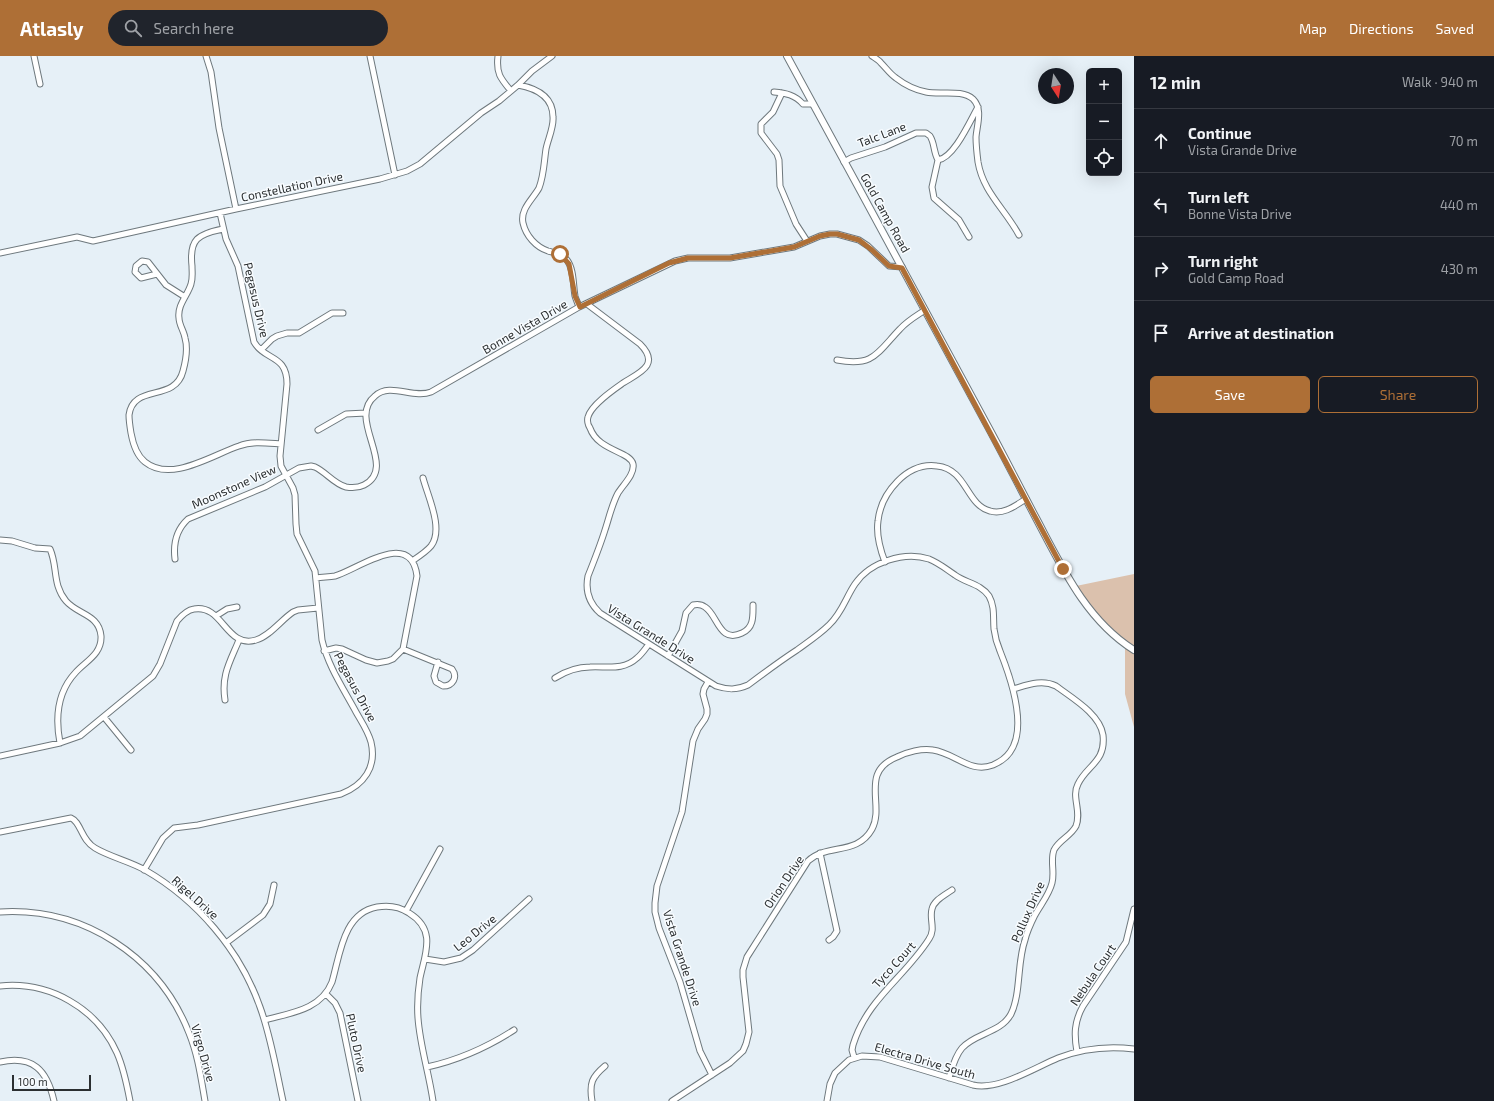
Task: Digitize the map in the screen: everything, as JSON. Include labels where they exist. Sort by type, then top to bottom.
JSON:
[{"type":"street","points":[[34,56],[40,84]]},
{"type":"street","points":[[206,56],[211,72],[219,128],[236,209]]},
{"type":"street","points":[[370,56],[395,175]]},
{"type":"street","points":[[498,56],[497,68],[499,76],[511,91]]},
{"type":"street","name":"Constellation Drive","points":[[0,253],[77,237],[93,241],[395,175],[420,164],[552,56]]},
{"type":"street","name":"Gold Camp Road","points":[[787,56],[1072,584],[1107,630],[1125,645],[1134,650]]},
{"type":"street","points":[[872,56],[880,62],[896,79],[915,89],[936,94],[966,94],[974,100],[978,107],[979,114],[977,152],[980,173],[987,188],[1019,235]]},
{"type":"street","points":[[518,85],[535,89],[541,93],[549,102],[554,117],[546,150],[542,178],[538,190],[523,214],[523,225],[525,231],[533,242],[544,250],[560,254],[567,261],[570,267],[575,296],[580,307]]},
{"type":"street","points":[[774,92],[782,92],[794,97],[803,104],[813,104]]},
{"type":"street","points":[[782,92],[773,112],[761,124],[761,133],[777,154],[779,160],[780,186],[796,224],[807,241]]},
{"type":"street","points":[[969,237],[959,220],[934,198],[932,188],[938,160],[943,159],[950,153],[965,131],[978,107]]},
{"type":"street","name":"Talc Lane","points":[[844,162],[921,132],[930,136],[933,150],[938,160]]},
{"type":"street","name":"Pegasus Drive","points":[[144,870],[163,838],[174,828],[198,825],[340,794],[355,787],[366,776],[372,757],[371,741],[331,667],[324,651],[318,608],[316,578],[313,566],[297,534],[295,495],[280,462],[287,384],[286,373],[280,363],[256,346],[253,339],[238,266],[223,229],[220,213]]},
{"type":"street","points":[[223,229],[206,233],[195,242],[191,253],[192,282],[179,313],[180,322],[185,337],[186,349],[184,368],[180,379],[174,386],[140,398],[132,406],[129,416],[132,441],[144,461],[155,468],[170,470],[194,464],[243,445],[262,442],[281,444]]},
{"type":"street","name":"Bonne Vista Drive","points":[[366,413],[369,402],[377,394],[388,391],[417,394],[431,392],[580,307],[675,261],[688,258],[730,258],[794,247],[825,234],[837,234],[864,242],[889,266],[902,268]]},
{"type":"street","points":[[156,274],[170,288],[185,297]]},
{"type":"street","name":"Vista Grande Drive","points":[[586,304],[640,344],[645,349],[648,357],[648,362],[644,371],[616,388],[594,407],[588,417],[589,427],[595,438],[606,447],[629,457],[633,464],[632,472],[613,505],[588,576],[587,589],[591,602],[600,614],[708,682],[703,694],[706,701],[707,714],[695,734],[682,812],[657,886],[655,912],[659,928],[680,982],[700,1051],[712,1075]]},
{"type":"street","points":[[837,360],[858,362],[874,356],[907,322],[925,310]]},
{"type":"street","points":[[261,350],[277,336],[287,333],[299,333],[332,313],[343,313]]},
{"type":"street","points":[[286,476],[299,468],[310,466],[320,469],[338,483],[348,488],[366,484],[375,473],[377,463],[366,413],[346,414],[318,430]]},
{"type":"street","points":[[885,562],[878,536],[878,520],[880,512],[885,498],[890,490],[904,476],[916,468],[936,465],[948,469],[959,476],[978,505],[988,511],[1005,511],[1026,499]]},
{"type":"street","name":"Moonstone View","points":[[175,559],[176,535],[182,524],[188,519],[266,487],[286,476]]},
{"type":"street","points":[[412,561],[431,547],[437,531],[423,478]]},
{"type":"street","points":[[0,540],[12,541],[30,547],[48,549],[52,551],[57,584],[60,591],[67,602],[90,616],[98,625],[101,641],[97,653],[75,672],[64,688],[61,697],[56,722],[60,743]]},
{"type":"street","points":[[316,578],[335,576],[387,553],[393,552],[403,555],[412,561],[416,571],[416,582],[403,648],[397,655],[388,661],[377,663],[366,660],[342,649],[336,648],[324,651]]},
{"type":"street","name":"Orion Drive","points":[[672,1101],[735,1059],[743,1051],[749,1032],[743,970],[747,957],[803,867],[812,857],[820,853],[853,846],[867,836],[875,821],[874,790],[878,774],[886,763],[896,757],[923,749],[934,750],[968,765],[981,768],[994,765],[1005,758],[1013,748],[1016,736],[1017,711],[1013,689],[995,637],[993,605],[983,590],[971,582],[961,579],[939,564],[924,558],[908,556],[885,562],[869,570],[859,578],[840,611],[829,625],[748,684],[738,689],[728,689],[708,682]]},
{"type":"street","points":[[668,656],[682,630],[686,613],[693,605],[698,604],[707,608],[720,628],[724,632],[733,635],[743,633],[750,626],[753,618],[753,605]]},
{"type":"street","points":[[216,616],[227,609],[236,607]]},
{"type":"street","points":[[0,756],[60,743],[80,736],[153,676],[160,664],[173,630],[181,616],[186,612],[196,609],[207,610],[216,616],[230,633],[239,640],[251,641],[260,639],[293,612],[318,608]]},
{"type":"street","points":[[225,700],[223,685],[225,674],[239,640]]},
{"type":"street","points":[[555,678],[568,671],[579,668],[614,668],[627,665],[637,659],[649,644]]},
{"type":"street","points":[[403,648],[438,662],[450,668],[454,672],[454,680],[450,685],[443,686],[436,682],[434,676],[438,662]]},
{"type":"street","name":"Pollux Drive","points":[[949,1078],[958,1054],[965,1044],[999,1026],[1010,1015],[1015,999],[1024,940],[1035,916],[1049,892],[1052,882],[1052,860],[1054,851],[1056,847],[1071,833],[1076,825],[1078,810],[1075,790],[1082,777],[1098,761],[1103,748],[1102,734],[1096,719],[1056,686],[1042,682],[1013,689]]},
{"type":"street","points":[[104,717],[131,750]]},
{"type":"street","name":"Rigel Drive","points":[[0,832],[71,818],[77,822],[85,839],[94,848],[144,870],[184,898],[205,918],[226,943],[249,981],[265,1020],[283,1101]]},
{"type":"street","points":[[406,911],[440,849]]},
{"type":"street","points":[[820,853],[837,931],[833,937],[828,940]]},
{"type":"street","points":[[226,943],[263,915],[270,904],[274,885]]},
{"type":"street","name":"Tyco Court","points":[[854,1058],[852,1050],[854,1042],[871,1008],[885,990],[917,956],[932,934],[932,908],[936,902],[952,890]]},
{"type":"street","name":"Leo Drive","points":[[426,959],[444,962],[461,958],[473,950],[529,899]]},
{"type":"street","points":[[265,1020],[307,1008],[326,994],[332,982],[346,932],[354,919],[365,911],[378,907],[392,906],[406,911],[417,920],[425,931],[428,943],[426,959],[420,978],[418,1004],[419,1028],[433,1101]]},
{"type":"street","name":"Nebula Court","points":[[1077,1052],[1074,1029],[1078,1016],[1126,942],[1134,909]]},
{"type":"street","name":"Virgo Drive","points":[[0,912],[36,913],[71,921],[105,935],[136,957],[164,986],[182,1017],[193,1045],[205,1101]]},
{"type":"street","points":[[917,956],[922,960]]},
{"type":"street","points":[[0,986],[22,986],[45,990],[65,998],[86,1012],[102,1028],[113,1045],[124,1072],[130,1101]]},
{"type":"street","name":"Pluto Drive","points":[[326,994],[335,1003],[340,1013],[358,1101]]},
{"type":"street","points":[[427,1067],[451,1062],[473,1053],[494,1043],[514,1030]]},
{"type":"street","name":"Electra Drive South","points":[[854,1058],[874,1056],[978,1086],[989,1086],[1000,1084],[1057,1059],[1077,1052],[1104,1049],[1134,1049]]},
{"type":"street","points":[[827,1101],[830,1084],[835,1073],[844,1063],[854,1058]]},
{"type":"street","points":[[0,1062],[18,1060],[24,1061],[36,1067],[48,1080],[54,1101]]},
{"type":"street","points":[[592,1101],[592,1081],[597,1073],[605,1066]]},
{"type":"shaded area","points":[[1134,574],[1134,727],[1125,694],[1125,648],[1128,644],[1102,620],[1076,586]]},
{"type":"route","points":[[560,254],[569,264],[575,296],[580,307],[669,263],[682,259],[721,259],[743,256],[794,247],[825,234],[837,234],[864,242],[889,266],[902,268],[1063,569]]}]
